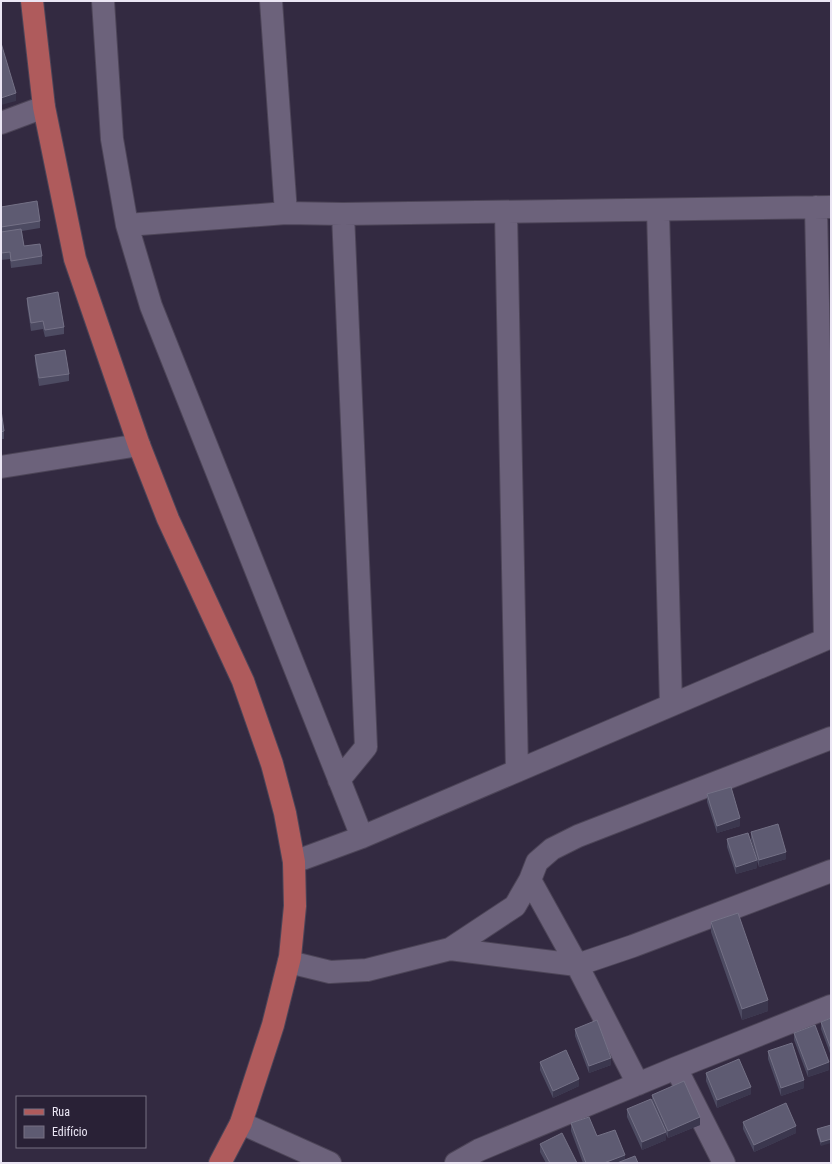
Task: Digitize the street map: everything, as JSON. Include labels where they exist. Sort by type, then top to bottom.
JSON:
[{"type":"main road","points":[[32,1],[44,107],[75,259],[139,444],[168,519],[243,681],[272,764],[285,813],[294,862],[295,906],[289,962],[273,1025],[241,1122],[220,1163]]},
{"type":"street","points":[[103,1],[112,139],[127,225],[151,306],[362,837]]},
{"type":"street","points":[[271,1],[286,213]]},
{"type":"street","points":[[1,123],[44,107]]},
{"type":"street","points":[[127,225],[286,213],[343,214],[823,207],[828,638],[362,837],[294,862]]},
{"type":"street","points":[[658,210],[671,705]]},
{"type":"street","points":[[506,212],[517,771]]},
{"type":"street","points":[[339,780],[366,747],[343,214]]},
{"type":"street","points":[[1,467],[139,444]]},
{"type":"street","points":[[289,962],[330,972],[367,970],[450,949],[514,906],[530,880],[537,862],[552,849],[578,836],[831,738]]},
{"type":"street","points":[[450,949],[576,965],[633,946],[831,871]]},
{"type":"street","points":[[530,880],[638,1084]]},
{"type":"street","points":[[456,1163],[479,1150],[676,1068],[831,1006]]},
{"type":"street","points":[[676,1068],[724,1163]]},
{"type":"street","points":[[241,1122],[330,1163]]},
{"type":"building","points":[[1,43],[16,93],[1,98]]},
{"type":"building","points":[[37,201],[40,221],[1,227],[1,207]]},
{"type":"building","points":[[21,229],[24,246],[40,244],[42,256],[11,261],[10,252],[1,253],[1,232]]},
{"type":"building","points":[[58,292],[64,327],[45,330],[43,321],[31,323],[27,298]]},
{"type":"building","points":[[65,350],[69,374],[39,378],[35,355]]},
{"type":"building","points":[[1,410],[4,431],[1,432]]},
{"type":"building","points":[[731,787],[740,818],[717,826],[707,794]]},
{"type":"building","points":[[778,824],[786,852],[759,860],[751,832]]},
{"type":"building","points":[[748,833],[757,860],[736,867],[727,839]]},
{"type":"building","points":[[738,913],[768,1000],[742,1009],[711,922]]},
{"type":"building","points":[[831,1018],[831,1049],[821,1022]]},
{"type":"building","points":[[597,1020],[611,1058],[589,1066],[575,1029]]},
{"type":"building","points":[[815,1025],[829,1062],[808,1070],[794,1033]]},
{"type":"building","points":[[792,1043],[804,1080],[781,1088],[768,1051]]},
{"type":"building","points":[[566,1050],[579,1079],[553,1091],[540,1062]]},
{"type":"building","points":[[739,1059],[751,1087],[717,1100],[706,1073]]},
{"type":"building","points":[[684,1081],[700,1117],[668,1131],[652,1095]]},
{"type":"building","points":[[651,1099],[666,1132],[642,1142],[627,1109]]},
{"type":"building","points":[[786,1103],[796,1126],[754,1145],[743,1122]]},
{"type":"building","points":[[589,1117],[597,1136],[615,1130],[625,1155],[604,1163],[586,1163],[571,1123]]},
{"type":"building","points":[[831,1125],[831,1139],[821,1142],[817,1129]]},
{"type":"building","points":[[562,1133],[577,1163],[550,1163],[540,1144]]},
{"type":"building","points":[[635,1156],[638,1163],[617,1163]]}]
